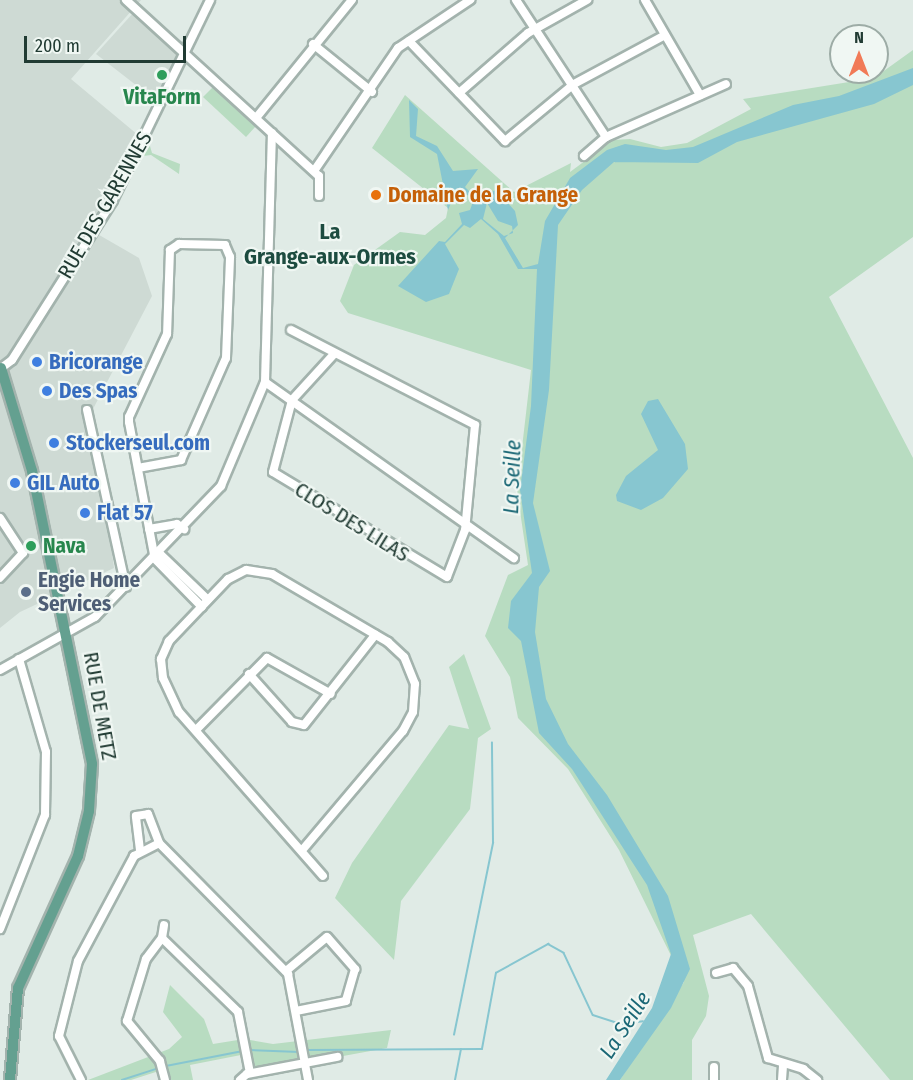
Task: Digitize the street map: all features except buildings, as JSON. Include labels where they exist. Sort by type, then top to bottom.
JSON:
[{"type":"main road","name":"RUE DE METZ","points":[[0,369],[32,471],[90,746],[89,811],[73,869],[22,973],[10,1043],[0,1075]]},
{"type":"main road","name":"RUE DE METZ","points":[[10,1043],[10,1080]]},
{"type":"street","points":[[126,0],[314,171],[319,196]]},
{"type":"street","name":"RUE DES GARENNES","points":[[0,369],[12,360],[103,216],[187,55],[210,0]]},
{"type":"street","points":[[256,118],[313,44],[352,0]]},
{"type":"street","points":[[314,171],[372,92],[398,48],[470,0]]},
{"type":"street","points":[[516,0],[606,137]]},
{"type":"street","points":[[459,93],[535,29],[587,0]]},
{"type":"street","points":[[645,0],[700,95]]},
{"type":"street","points":[[409,41],[505,141],[573,86],[665,35]]},
{"type":"street","points":[[313,44],[372,92]]},
{"type":"street","points":[[584,156],[606,137],[726,84]]},
{"type":"street","points":[[0,670],[95,617],[184,529],[221,486],[265,382],[271,147],[275,135]]},
{"type":"street","points":[[138,468],[181,460],[226,358],[230,257],[227,242],[179,244],[170,250],[167,334],[129,417],[138,468],[149,529],[157,557],[205,603]]},
{"type":"street","name":"CLOS DES LILAS","points":[[291,330],[334,354],[474,423],[465,524],[451,573],[440,577],[276,476],[273,467],[292,400],[334,354]]},
{"type":"street","points":[[265,382],[514,558]]},
{"type":"street","points":[[87,410],[126,587]]},
{"type":"street","points":[[0,518],[21,548],[19,562],[0,578]]},
{"type":"street","points":[[149,529],[177,524],[184,529]]},
{"type":"street","points":[[304,848],[413,712],[411,670],[400,651],[261,570],[233,575],[165,646],[161,665],[172,702],[304,848],[323,876]]},
{"type":"street","points":[[249,674],[297,724],[309,722],[375,635]]},
{"type":"street","points":[[196,730],[249,674],[272,658],[331,694]]},
{"type":"street","points":[[0,929],[45,815],[46,752],[19,659]]},
{"type":"street","points":[[81,1080],[59,1041],[69,990],[92,929],[140,850],[136,816],[148,814],[159,843]]},
{"type":"street","points":[[140,850],[159,843],[170,848],[242,933],[286,971],[296,1011],[308,1080]]},
{"type":"street","points":[[164,925],[162,938],[146,959],[128,1021],[162,1067],[165,1080]]},
{"type":"street","points":[[286,971],[327,937],[355,969],[346,1001],[296,1011]]},
{"type":"street","points":[[162,938],[235,1007],[250,1073]]},
{"type":"street","points":[[716,973],[733,968],[748,986],[761,1048],[783,1066],[803,1069],[817,1080]]},
{"type":"street","points":[[240,1080],[250,1073],[304,1055],[337,1057]]},
{"type":"street","points":[[782,1080],[783,1066]]},
{"type":"street","points":[[714,1067],[714,1080]]},
{"type":"shaded area","points":[[0,0],[141,0],[71,79],[144,140],[94,232],[139,258],[152,296],[93,409],[114,568],[20,612],[0,628]]},
{"type":"shaded area","points":[[134,12],[183,55],[159,103],[96,54]]},
{"type":"green space","points":[[913,50],[913,237],[829,297],[913,458],[913,1080],[890,1080],[751,914],[693,935],[709,996],[706,1016],[692,1040],[692,1080],[620,1080],[684,982],[619,850],[568,769],[518,718],[510,677],[485,636],[508,575],[528,565],[517,491],[531,370],[348,313],[340,301],[354,265],[400,232],[425,235],[446,218],[448,208],[372,148],[405,95],[514,192],[571,163],[570,172],[613,140],[630,139],[661,147],[687,143],[751,109],[743,99],[837,84],[889,84],[889,67]]},
{"type":"green space","points":[[213,87],[256,126],[246,137],[203,97]]},
{"type":"green space","points":[[150,146],[152,153],[180,164],[179,174],[151,155],[143,156],[143,148]]},
{"type":"green space","points":[[464,654],[491,729],[478,738],[470,809],[401,901],[394,960],[335,898],[352,863],[449,725],[469,729],[449,667]]},
{"type":"green space","points":[[170,985],[204,1019],[213,1044],[244,1039],[273,1044],[391,1030],[387,1048],[250,1073],[246,1054],[190,1065],[193,1080],[165,1080],[162,1070],[131,1080],[88,1080],[169,1049],[182,1037],[163,1012]]},
{"type":"water","points":[[913,68],[913,85],[874,104],[737,142],[698,163],[614,162],[582,190],[558,225],[549,390],[533,503],[550,571],[539,587],[535,632],[546,699],[568,744],[607,795],[668,896],[690,969],[671,1008],[620,1080],[606,1080],[652,1008],[671,954],[647,885],[572,769],[539,733],[521,641],[508,628],[511,601],[532,573],[520,490],[531,406],[537,269],[518,269],[498,234],[481,219],[470,228],[464,225],[445,244],[459,269],[449,294],[426,302],[398,286],[439,241],[445,242],[462,224],[459,213],[470,210],[474,199],[457,189],[448,210],[437,154],[410,137],[409,100],[418,109],[416,136],[437,146],[453,171],[478,169],[465,187],[476,198],[496,190],[515,211],[518,225],[513,230],[512,226],[498,221],[487,203],[483,219],[504,236],[508,234],[505,238],[523,268],[538,264],[545,221],[570,178],[607,150],[625,144],[666,150],[693,147],[793,105],[839,96],[871,84],[889,84],[889,77]]},
{"type":"water","points":[[658,399],[685,444],[688,469],[663,498],[641,510],[617,501],[616,495],[626,476],[658,450],[641,414],[648,401]]},
{"type":"waterway","points":[[454,1035],[493,843],[492,743]]},
{"type":"waterway","name":"La Seille","points":[[307,1050],[482,1049],[496,973],[548,944],[564,953],[593,1015],[620,1024],[643,1021]]},
{"type":"waterway","points":[[248,1050],[299,1052]]},
{"type":"waterway","points":[[455,1080],[461,1050]]},
{"type":"waterway","points":[[166,1066],[243,1051]]},
{"type":"waterway","points":[[122,1080],[158,1068]]},
{"type":"place","name":"VitaForm","points":[[162,75]]},
{"type":"place","name":"Domaine de la Grange","points":[[376,195]]},
{"type":"place","name":"Bricorange","points":[[37,362]]},
{"type":"place","name":"Des Spas","points":[[47,391]]},
{"type":"place","name":"Stockerseul.com","points":[[54,443]]},
{"type":"place","name":"GIL Auto","points":[[15,483]]},
{"type":"place","name":"Flat 57","points":[[85,513]]},
{"type":"place","name":"Nava","points":[[31,546]]},
{"type":"place","name":"Engie Home Services","points":[[26,592]]},
{"type":"district","name":"La Grange-aux-Ormes","points":[[330,244]]}]
